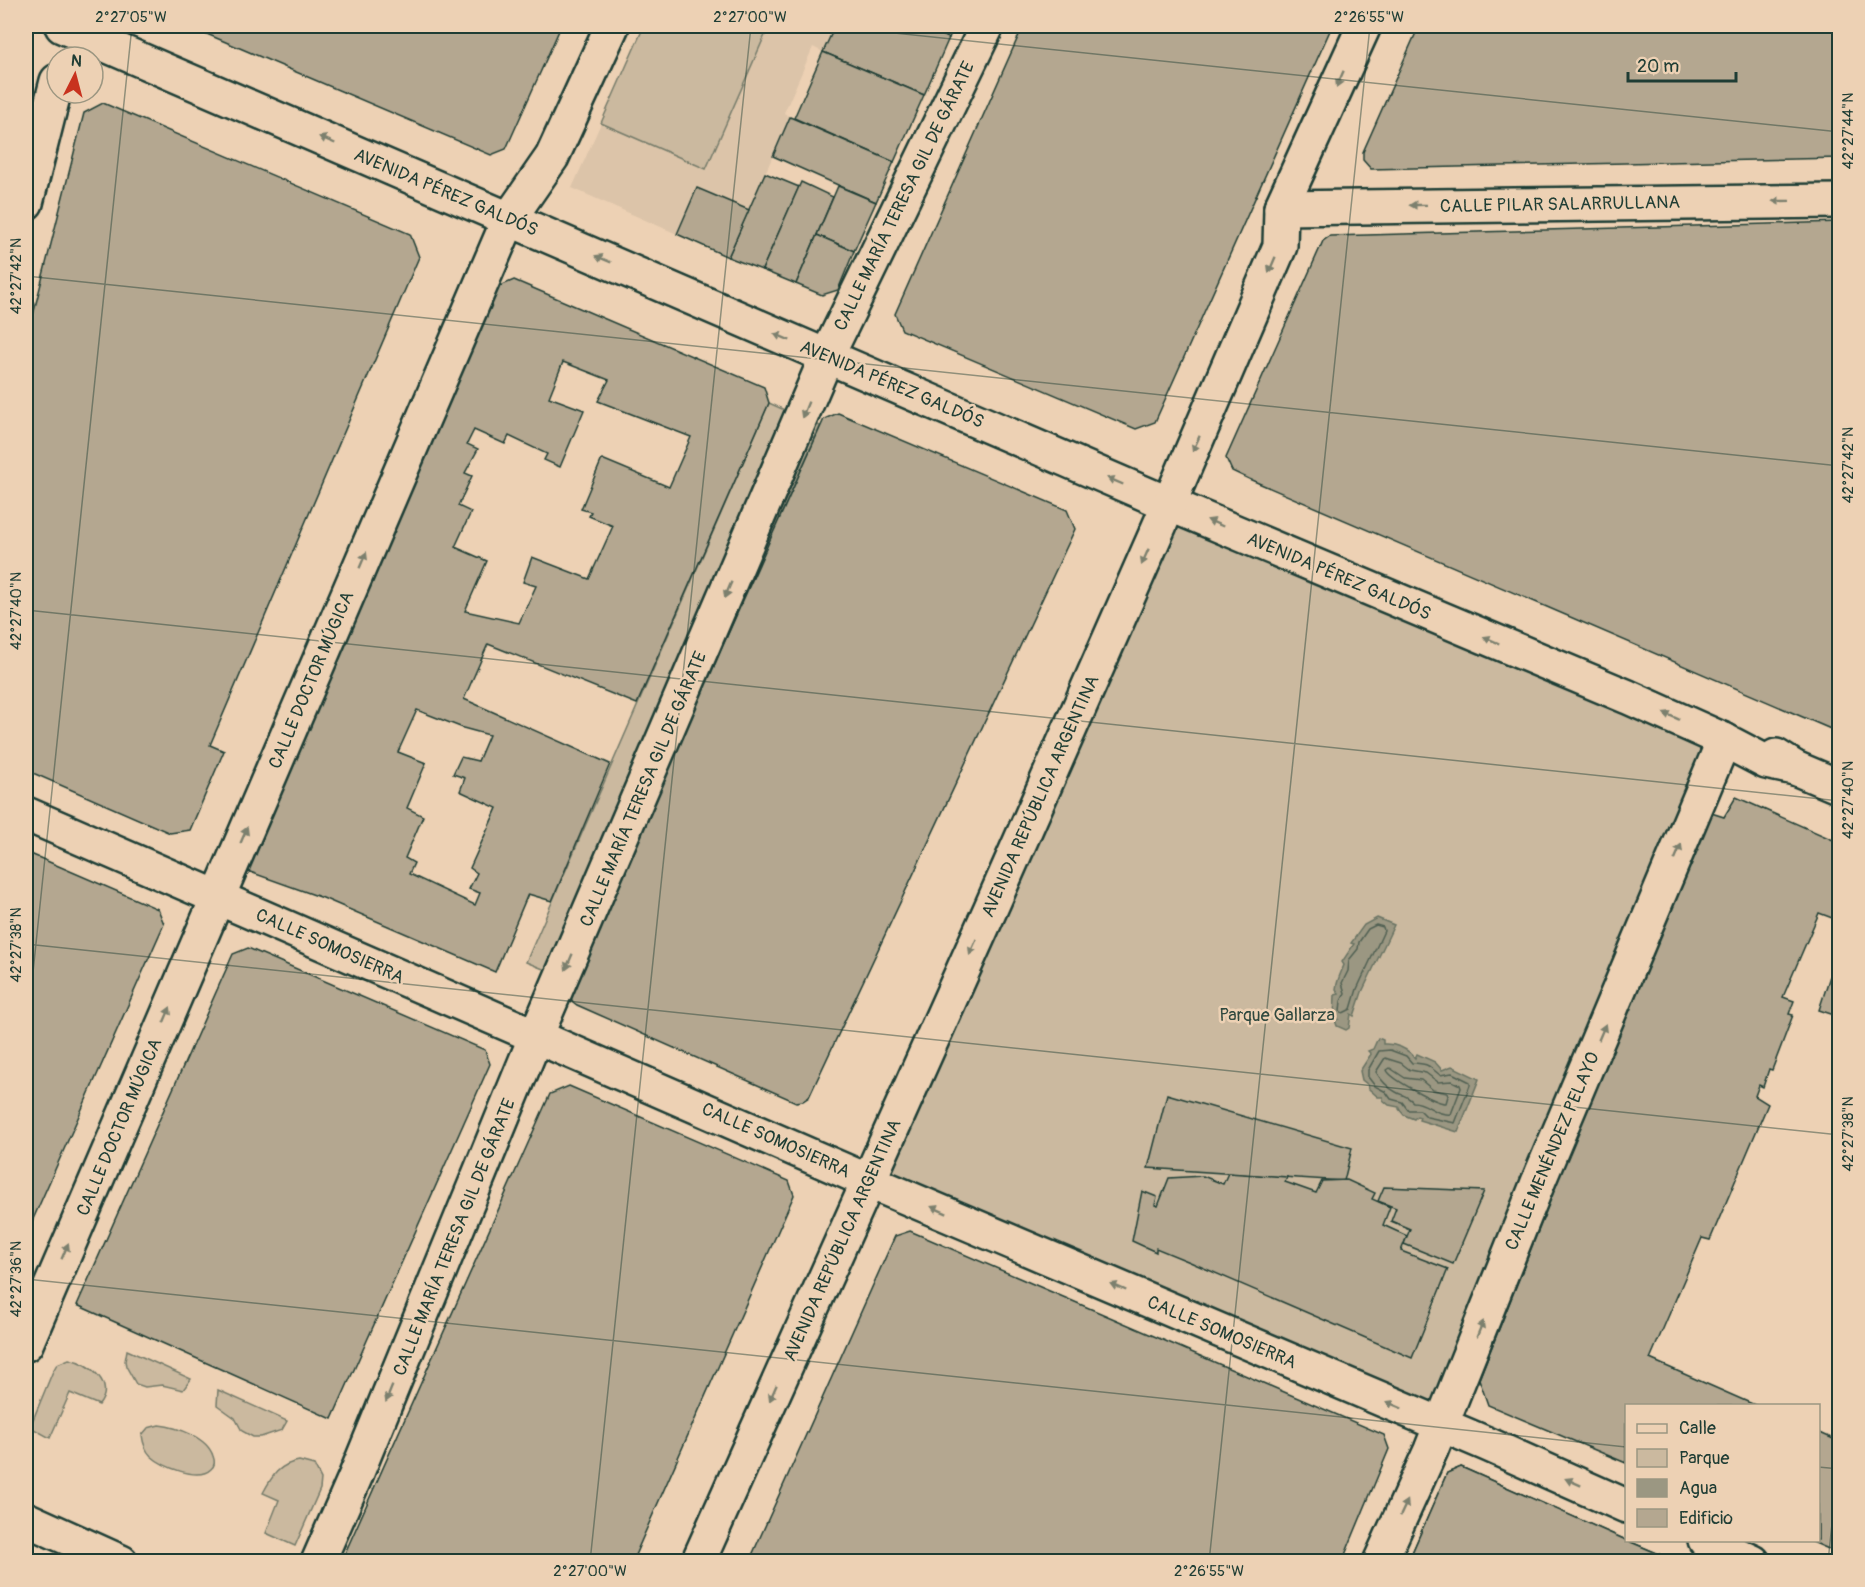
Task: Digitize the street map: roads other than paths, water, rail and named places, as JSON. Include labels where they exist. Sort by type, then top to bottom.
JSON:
[{"type":"street","name":"CALLE DOCTOR MÚGICA","points":[[26,1344],[509,219],[552,157],[612,26]]},
{"type":"street","name":"CALLE MARÍA TERESA GIL DE GÁRATE","points":[[318,1562],[536,1036],[827,356],[987,26]]},
{"type":"street","name":"AVENIDA REPÚBLICA ARGENTINA","points":[[698,1562],[1169,504],[1280,246],[1281,208],[1364,26]]},
{"type":"street","name":"AVENIDA PÉREZ GALDÓS","points":[[67,34],[509,219],[1169,504],[1617,693],[1724,740],[1766,762],[1795,768],[1839,787]]},
{"type":"street","points":[[26,203],[51,105]]},
{"type":"street","name":"CALLE PILAR SALARRULLANA","points":[[1281,208],[1839,201]]},
{"type":"street","name":"CALLE MENÉNDEZ PELAYO","points":[[1380,1562],[1431,1450],[1539,1180],[1724,740]]},
{"type":"street","name":"CALLE SOMOSIERRA","points":[[26,814],[868,1181],[1440,1424],[1625,1506]]},
{"type":"street","points":[[26,1519],[121,1562]]},
{"type":"street","points":[[1709,1542],[1753,1562]]},
{"type":"water","points":[[1377,918],[1394,925],[1362,992],[1354,1016],[1351,1014],[1349,1028],[1346,1030],[1337,1026],[1335,1020],[1338,1019],[1334,1017],[1335,995],[1339,994],[1336,989],[1344,965],[1342,962],[1354,944],[1351,943],[1364,925]]},
{"type":"water","points":[[1378,1038],[1383,1040],[1383,1044],[1401,1047],[1415,1058],[1417,1054],[1435,1062],[1442,1070],[1452,1066],[1479,1079],[1458,1132],[1419,1120],[1420,1117],[1417,1116],[1414,1119],[1404,1115],[1399,1107],[1389,1105],[1383,1097],[1378,1097],[1369,1089],[1362,1080],[1360,1071],[1371,1054],[1368,1051],[1373,1049]]},
{"type":"park label","name":"Parque Gallarza","points":[[1277,1015]]}]
